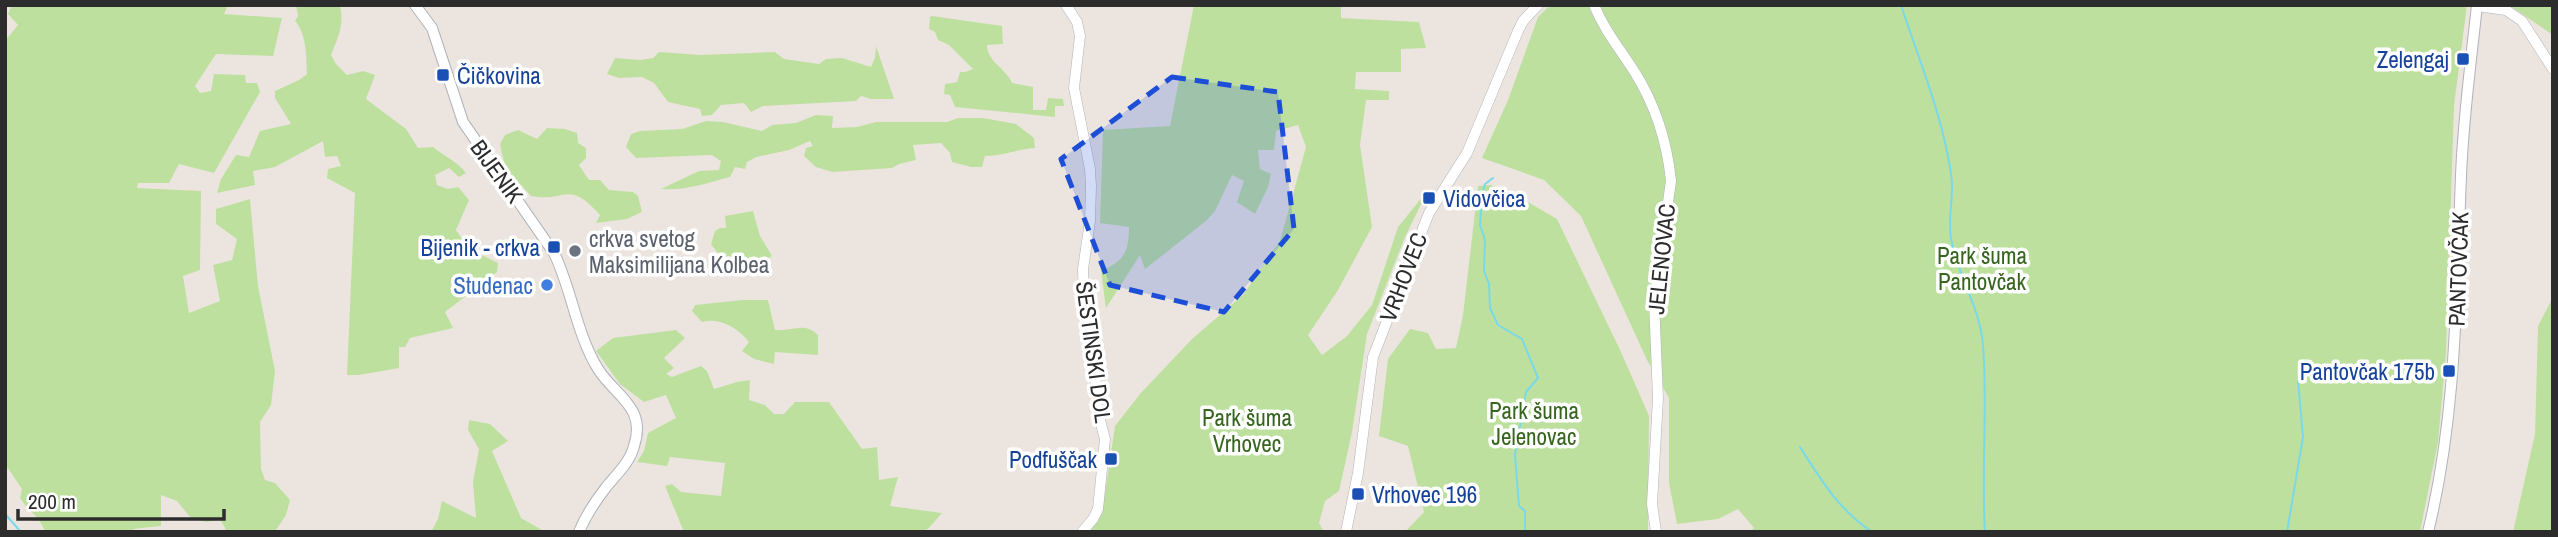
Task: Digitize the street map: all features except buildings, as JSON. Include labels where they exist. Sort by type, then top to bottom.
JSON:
[{"type":"main road","name":"BIJENIK","points":[[415,5],[432,28],[464,122],[554,253],[598,369],[626,400],[634,414],[637,429],[630,458],[592,508],[579,532]]},
{"type":"main road","name":"PANTOVČAK","points":[[2428,532],[2441,470],[2451,400],[2461,172],[2477,5]]},
{"type":"street","name":"ŠESTINSKI DOL","points":[[1066,5],[1077,22],[1080,36],[1074,88],[1091,186],[1090,221],[1083,269],[1084,296],[1094,351],[1097,409],[1105,439],[1098,509],[1082,532]]},
{"type":"street","name":"VRHOVEC","points":[[1346,532],[1358,473],[1373,357],[1386,321],[1429,213],[1467,153],[1523,21],[1538,5]]},
{"type":"street","name":"JELENOVAC","points":[[1594,5],[1650,100],[1660,125],[1671,181],[1654,301],[1658,398],[1652,504],[1656,532]]},
{"type":"street","points":[[2477,5],[2506,10],[2522,21],[2553,69]]},
{"type":"highlighted area","points":[[1172,77],[1278,92],[1294,229],[1224,312],[1110,285],[1061,159]]},
{"type":"green space","points":[[12,5],[228,5],[224,14],[282,18],[273,56],[216,54],[195,86],[200,93],[211,91],[214,74],[245,75],[246,83],[257,83],[260,92],[214,173],[179,164],[169,183],[138,183],[137,188],[201,191],[200,270],[183,276],[189,313],[220,301],[213,265],[232,260],[237,239],[216,224],[216,209],[250,199],[258,286],[275,371],[271,405],[260,422],[261,469],[265,480],[275,483],[290,500],[286,515],[276,530],[227,532],[220,519],[207,522],[190,517],[177,501],[161,495],[161,526],[133,529],[134,532],[45,532],[40,521],[20,498],[22,489],[5,464],[5,41],[18,25],[8,14]]},
{"type":"green space","points":[[296,5],[340,7],[341,25],[331,55],[336,64],[347,75],[363,71],[375,75],[366,99],[406,129],[418,148],[433,147],[466,173],[459,177],[449,168],[435,175],[437,185],[448,189],[458,187],[469,200],[456,230],[469,249],[498,263],[497,272],[445,312],[453,328],[410,338],[405,347],[399,347],[399,368],[347,375],[355,193],[327,178],[328,169],[341,166],[337,156],[325,157],[323,141],[275,167],[253,171],[255,185],[217,193],[221,179],[236,155],[249,157],[260,131],[291,124],[275,98],[275,91],[307,74],[304,39],[295,21],[298,16]]},
{"type":"green space","name":"Park šuma Vrhovec","points":[[1194,5],[1341,5],[1341,18],[1419,22],[1426,48],[1401,49],[1401,72],[1356,72],[1355,89],[1389,91],[1389,100],[1366,100],[1360,145],[1372,227],[1338,290],[1308,335],[1322,355],[1347,336],[1372,305],[1398,227],[1428,190],[1405,237],[1367,334],[1352,432],[1339,491],[1325,501],[1319,523],[1324,532],[1089,532],[1102,514],[1115,426],[1140,394],[1192,339],[1243,295],[1280,241],[1306,147],[1298,125],[1276,131],[1274,150],[1258,150],[1260,169],[1271,174],[1255,214],[1237,202],[1244,181],[1232,175],[1215,211],[1206,221],[1145,269],[1140,255],[1106,308],[1101,271],[1124,255],[1129,227],[1100,223],[1103,130],[1170,126]]},
{"type":"green space","name":"Park šuma Pantovčak","points":[[1550,5],[1592,5],[1643,92],[1673,179],[1661,119],[1650,89],[1626,56],[1598,5],[2467,5],[2454,106],[2446,353],[2438,442],[2420,532],[1749,532],[1754,528],[1738,509],[1718,519],[1677,524],[1669,483],[1669,398],[1647,360],[1581,216],[1544,180],[1482,158],[1508,100],[1538,17]]},
{"type":"green space","points":[[2509,5],[2553,5],[2553,37],[2550,33]]},
{"type":"green space","points":[[932,16],[1002,26],[1003,44],[987,45],[993,61],[1012,83],[1033,87],[1033,110],[1046,110],[1048,98],[1063,99],[1064,106],[1055,106],[1055,117],[955,107],[950,95],[944,94],[945,84],[957,82],[960,72],[973,69],[929,29]]},
{"type":"green space","points":[[876,46],[894,99],[861,96],[856,101],[763,106],[751,112],[744,103],[721,105],[712,115],[702,116],[700,109],[668,102],[654,83],[642,77],[619,78],[607,74],[615,58],[640,60],[653,58],[659,52],[701,55],[775,52],[784,59],[819,64],[826,59],[842,58],[871,67]]},
{"type":"green space","points":[[816,115],[833,116],[832,128],[857,127],[876,122],[947,122],[958,118],[983,118],[1016,124],[1034,138],[1035,148],[985,156],[982,167],[971,167],[952,162],[950,153],[941,143],[913,145],[916,160],[892,168],[832,172],[816,167],[804,156],[806,148],[813,146],[810,141],[789,150],[756,157],[747,162],[745,169],[735,167],[730,177],[679,189],[661,189],[699,171],[719,170],[721,161],[712,155],[636,158],[626,147],[631,134],[640,131],[682,129],[706,121],[762,131],[772,125],[796,123]]},
{"type":"green space","points":[[547,128],[577,133],[578,143],[586,148],[586,158],[579,165],[589,180],[600,180],[609,190],[633,192],[638,196],[642,212],[627,219],[596,223],[600,215],[580,197],[566,194],[552,197],[531,196],[505,168],[500,144],[505,135],[518,130],[537,139]]},
{"type":"green space","name":"Park šuma Jelenovac","points":[[1491,185],[1557,219],[1621,352],[1649,416],[1648,532],[1405,532],[1424,512],[1408,446],[1379,436],[1388,359],[1410,329],[1428,333],[1436,349],[1456,348],[1463,315],[1478,186]]},
{"type":"green space","points":[[753,211],[760,236],[772,256],[755,264],[731,262],[711,244],[715,231],[726,228],[725,216]]},
{"type":"green space","points":[[2553,297],[2553,532],[2513,532],[2535,434],[2538,326]]},
{"type":"green space","points":[[768,300],[775,330],[802,328],[813,331],[818,335],[818,355],[775,352],[774,364],[754,359],[742,351],[749,342],[740,333],[716,321],[702,322],[692,311],[695,305]]},
{"type":"green space","points":[[676,330],[685,338],[664,358],[674,368],[666,374],[672,377],[701,366],[707,371],[714,389],[750,380],[749,400],[765,405],[774,414],[784,414],[795,402],[829,402],[862,449],[877,447],[879,480],[898,477],[890,506],[942,513],[928,529],[919,532],[684,532],[665,486],[672,484],[681,492],[721,496],[725,463],[670,457],[667,466],[637,462],[644,451],[648,433],[676,418],[666,395],[644,402],[620,384],[596,351],[613,338]]},
{"type":"green space","points":[[469,420],[490,424],[508,441],[492,451],[521,518],[542,530],[541,532],[431,532],[438,519],[442,501],[476,518],[473,482],[479,449],[468,430]]},
{"type":"waterway","points":[[1901,5],[1942,131],[1952,182],[1951,238],[1981,331],[1985,391],[1985,532]]},
{"type":"waterway","points":[[1493,178],[1485,184],[1482,194],[1480,225],[1485,240],[1484,271],[1489,284],[1490,308],[1498,325],[1522,339],[1538,378],[1526,392],[1515,455],[1519,506],[1525,511],[1525,532]]},
{"type":"waterway","points":[[2287,532],[2303,437],[2298,381]]},
{"type":"waterway","points":[[1800,447],[1840,504],[1872,532]]},
{"type":"waterway","points":[[5,514],[21,532]]},
{"type":"place","name":"Zelengaj","points":[[2463,59]]},
{"type":"place","name":"Čičkovina","points":[[443,75]]},
{"type":"place","name":"Vidovčica","points":[[1429,198]]},
{"type":"place","name":"Bijenik - crkva","points":[[554,247]]},
{"type":"place","name":"crkva svetog Maksimilijana Kolbea","points":[[575,251]]},
{"type":"place","name":"Studenac","points":[[547,285]]},
{"type":"place","name":"Pantovčak 175b","points":[[2449,371]]},
{"type":"place","name":"Podfuščak","points":[[1111,459]]},
{"type":"place","name":"Vrhovec 196","points":[[1358,494]]}]
